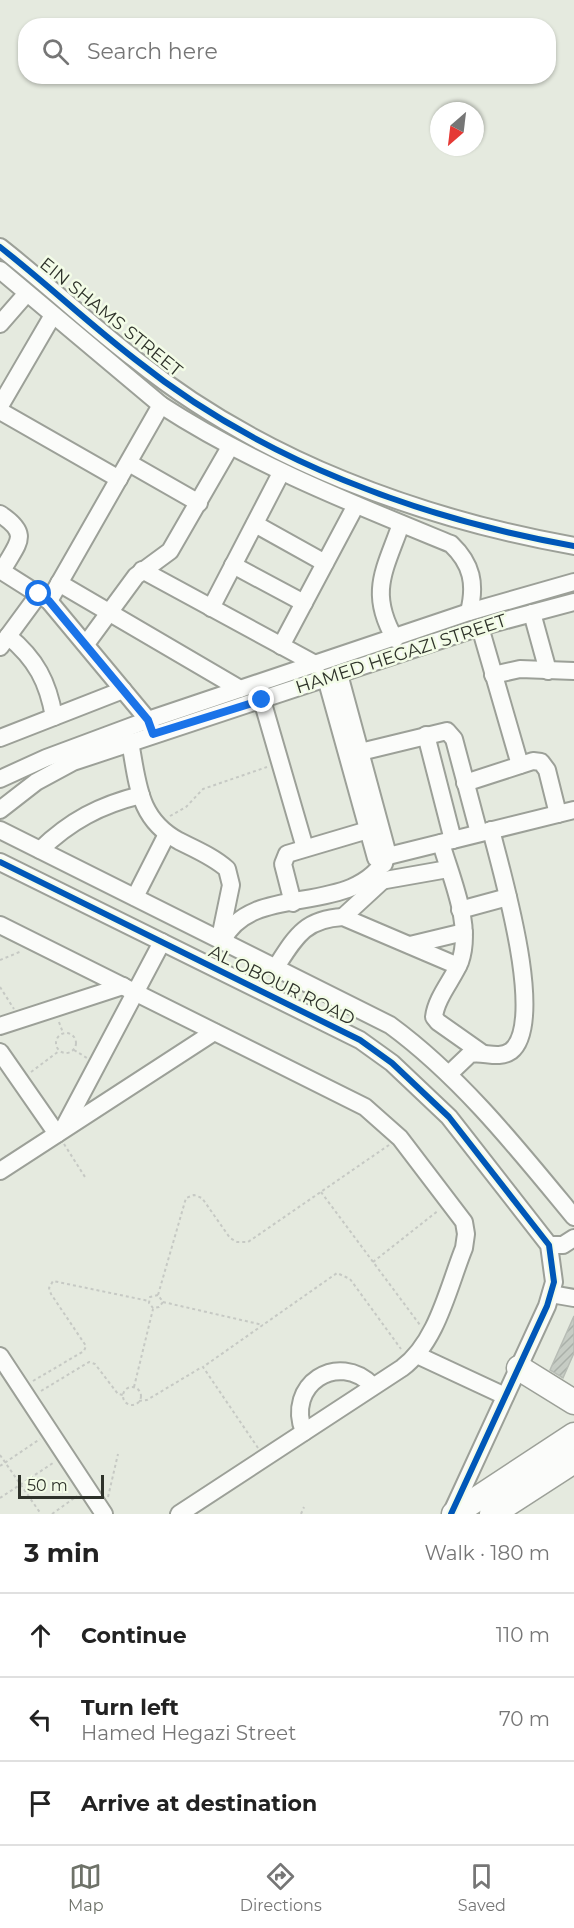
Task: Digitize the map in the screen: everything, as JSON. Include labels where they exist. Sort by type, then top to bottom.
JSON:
[{"type":"highway","points":[[519,1368],[574,1402]]},
{"type":"highway","points":[[453,1514],[574,1435]]},
{"type":"highway","points":[[492,1514],[574,1461]]},
{"type":"street","name":"EIN SHAMS STREET","points":[[0,247],[136,361],[195,401],[256,438],[320,470],[386,497],[453,520],[523,537],[574,546]]},
{"type":"street","name":"EIN SHAMS STREET","points":[[0,270],[161,405],[230,447],[281,473],[451,544],[462,555],[469,567],[473,582],[469,612]]},
{"type":"street","points":[[0,324],[27,293]]},
{"type":"street","points":[[53,315],[0,408],[119,479]]},
{"type":"street","points":[[54,717],[50,693],[41,671],[27,652],[4,641],[60,583],[161,405]]},
{"type":"street","points":[[86,644],[142,570],[170,551],[230,447]]},
{"type":"street","points":[[129,463],[199,503]]},
{"type":"street","points":[[212,608],[281,473]]},
{"type":"street","points":[[281,646],[356,505]]},
{"type":"street","points":[[0,514],[16,524],[20,536],[1,571],[44,597],[86,644],[151,727]]},
{"type":"street","points":[[255,524],[325,563]]},
{"type":"street","points":[[395,639],[384,619],[380,593],[401,524]]},
{"type":"street","points":[[233,565],[304,603]]},
{"type":"street","points":[[142,570],[327,672],[354,753],[383,859]]},
{"type":"street","name":"HAMED HEGAZI STREET","points":[[0,779],[46,758],[151,727],[262,700],[395,639],[469,612],[574,582]]},
{"type":"street","points":[[60,583],[240,689]]},
{"type":"street","name":"HAMED HEGAZI STREET","points":[[0,810],[54,771],[130,742],[151,727],[240,689],[327,672],[574,602]]},
{"type":"street","points":[[532,613],[548,671]]},
{"type":"street","points":[[480,627],[520,765]]},
{"type":"street","points":[[493,675],[520,669],[574,671]]},
{"type":"street","points":[[0,738],[123,690]]},
{"type":"street","points":[[262,700],[305,848]]},
{"type":"street","points":[[354,753],[441,731],[451,734],[465,783],[508,897],[520,946],[523,976],[520,1036],[514,1047],[503,1055],[482,1053],[465,1057],[448,1074]]},
{"type":"street","points":[[426,735],[447,841],[450,874],[464,932],[464,944],[458,966],[434,1017],[482,1053]]},
{"type":"street","points":[[130,742],[146,811],[160,829],[227,869],[231,885],[222,940]]},
{"type":"street","points":[[354,753],[368,830],[383,859]]},
{"type":"street","points":[[362,884],[383,859],[566,812],[546,767],[537,761],[465,783]]},
{"type":"street","points":[[40,850],[61,830],[86,813],[112,802],[141,795]]},
{"type":"street","points":[[135,897],[160,829]]},
{"type":"street","name":"AL OBOUR ROAD","points":[[0,830],[390,1025],[421,1048],[448,1074],[502,1131],[574,1218]]},
{"type":"street","points":[[293,903],[283,860],[289,852],[368,830]]},
{"type":"street","name":"AL OBOUR ROAD","points":[[0,862],[360,1040],[392,1063],[449,1117],[549,1245],[554,1269],[551,1294],[453,1514]]},
{"type":"street","points":[[222,940],[229,929],[248,913],[362,884],[450,874]]},
{"type":"street","points":[[343,917],[381,882]]},
{"type":"street","points":[[460,910],[508,897]]},
{"type":"street","points":[[276,967],[297,936],[310,924],[326,918],[343,917],[458,966]]},
{"type":"street","points":[[0,925],[352,1100],[376,1116],[400,1138],[464,1222],[465,1241],[429,1337],[414,1358],[179,1514]]},
{"type":"street","points":[[410,945],[464,932]]},
{"type":"street","points":[[60,1132],[129,989],[162,942]]},
{"type":"street","points":[[0,1026],[129,989]]},
{"type":"street","points":[[0,1171],[214,1032]]},
{"type":"street","points":[[0,1052],[60,1132]]},
{"type":"street","points":[[549,1245],[563,1245],[574,1238]]},
{"type":"street","points":[[551,1294],[574,1298]]},
{"type":"street","points":[[0,1356],[5,1377],[25,1394],[104,1514]]},
{"type":"street","points":[[414,1358],[505,1396]]},
{"type":"street","points":[[304,1432],[299,1416],[301,1400],[314,1380],[329,1373],[345,1371],[361,1376],[373,1386]]},
{"type":"path","points":[[160,829],[203,789],[281,763]]},
{"type":"path","points":[[0,960],[38,944]]},
{"type":"path","points":[[0,987],[20,1019]]},
{"type":"path","points":[[67,1033],[74,1036],[76,1043],[74,1050],[68,1053],[59,1051],[56,1041],[60,1035],[67,1033]]},
{"type":"path","points":[[20,1081],[59,1051]]},
{"type":"path","points":[[60,1132],[85,1177]]},
{"type":"path","points":[[263,1325],[163,1302],[158,1294],[183,1202],[189,1195],[202,1198],[230,1238],[242,1243],[252,1240],[400,1138]]},
{"type":"path","points":[[321,1192],[429,1337]]},
{"type":"path","points":[[373,1262],[450,1202]]},
{"type":"path","points":[[25,1394],[89,1362],[95,1364],[129,1405],[149,1398],[203,1367],[338,1273],[350,1279],[414,1358]]},
{"type":"path","points":[[25,1394],[86,1346],[51,1294],[49,1288],[53,1281],[149,1300]]},
{"type":"path","points":[[149,1300],[152,1295],[158,1294]]},
{"type":"path","points":[[134,1387],[153,1308],[149,1300]]},
{"type":"path","points":[[153,1308],[159,1307],[163,1302]]},
{"type":"path","points":[[203,1367],[265,1458]]},
{"type":"path","points":[[123,1395],[126,1389],[134,1387]]},
{"type":"path","points":[[134,1387],[140,1393],[139,1401]]},
{"type":"path","points":[[0,1466],[50,1432]]},
{"type":"path","points":[[104,1514],[118,1454]]},
{"type":"path","points":[[0,1455],[41,1514]]},
{"type":"path","points":[[0,1498],[65,1455]]},
{"type":"path","points":[[52,1514],[87,1489]]},
{"type":"path","points":[[301,1514],[304,1507]]},
{"type":"building","points":[[574,1316],[574,1353],[563,1378],[550,1370]]},
{"type":"cycle path","points":[[0,247],[136,360],[184,396],[288,455],[343,480],[400,501],[457,519],[574,546]]},
{"type":"cycle path","points":[[0,862],[360,1040],[392,1063],[449,1117],[549,1245],[554,1282],[547,1306],[451,1514]]},
{"type":"route","points":[[39,594],[49,601],[148,720],[153,734],[262,700]]}]
